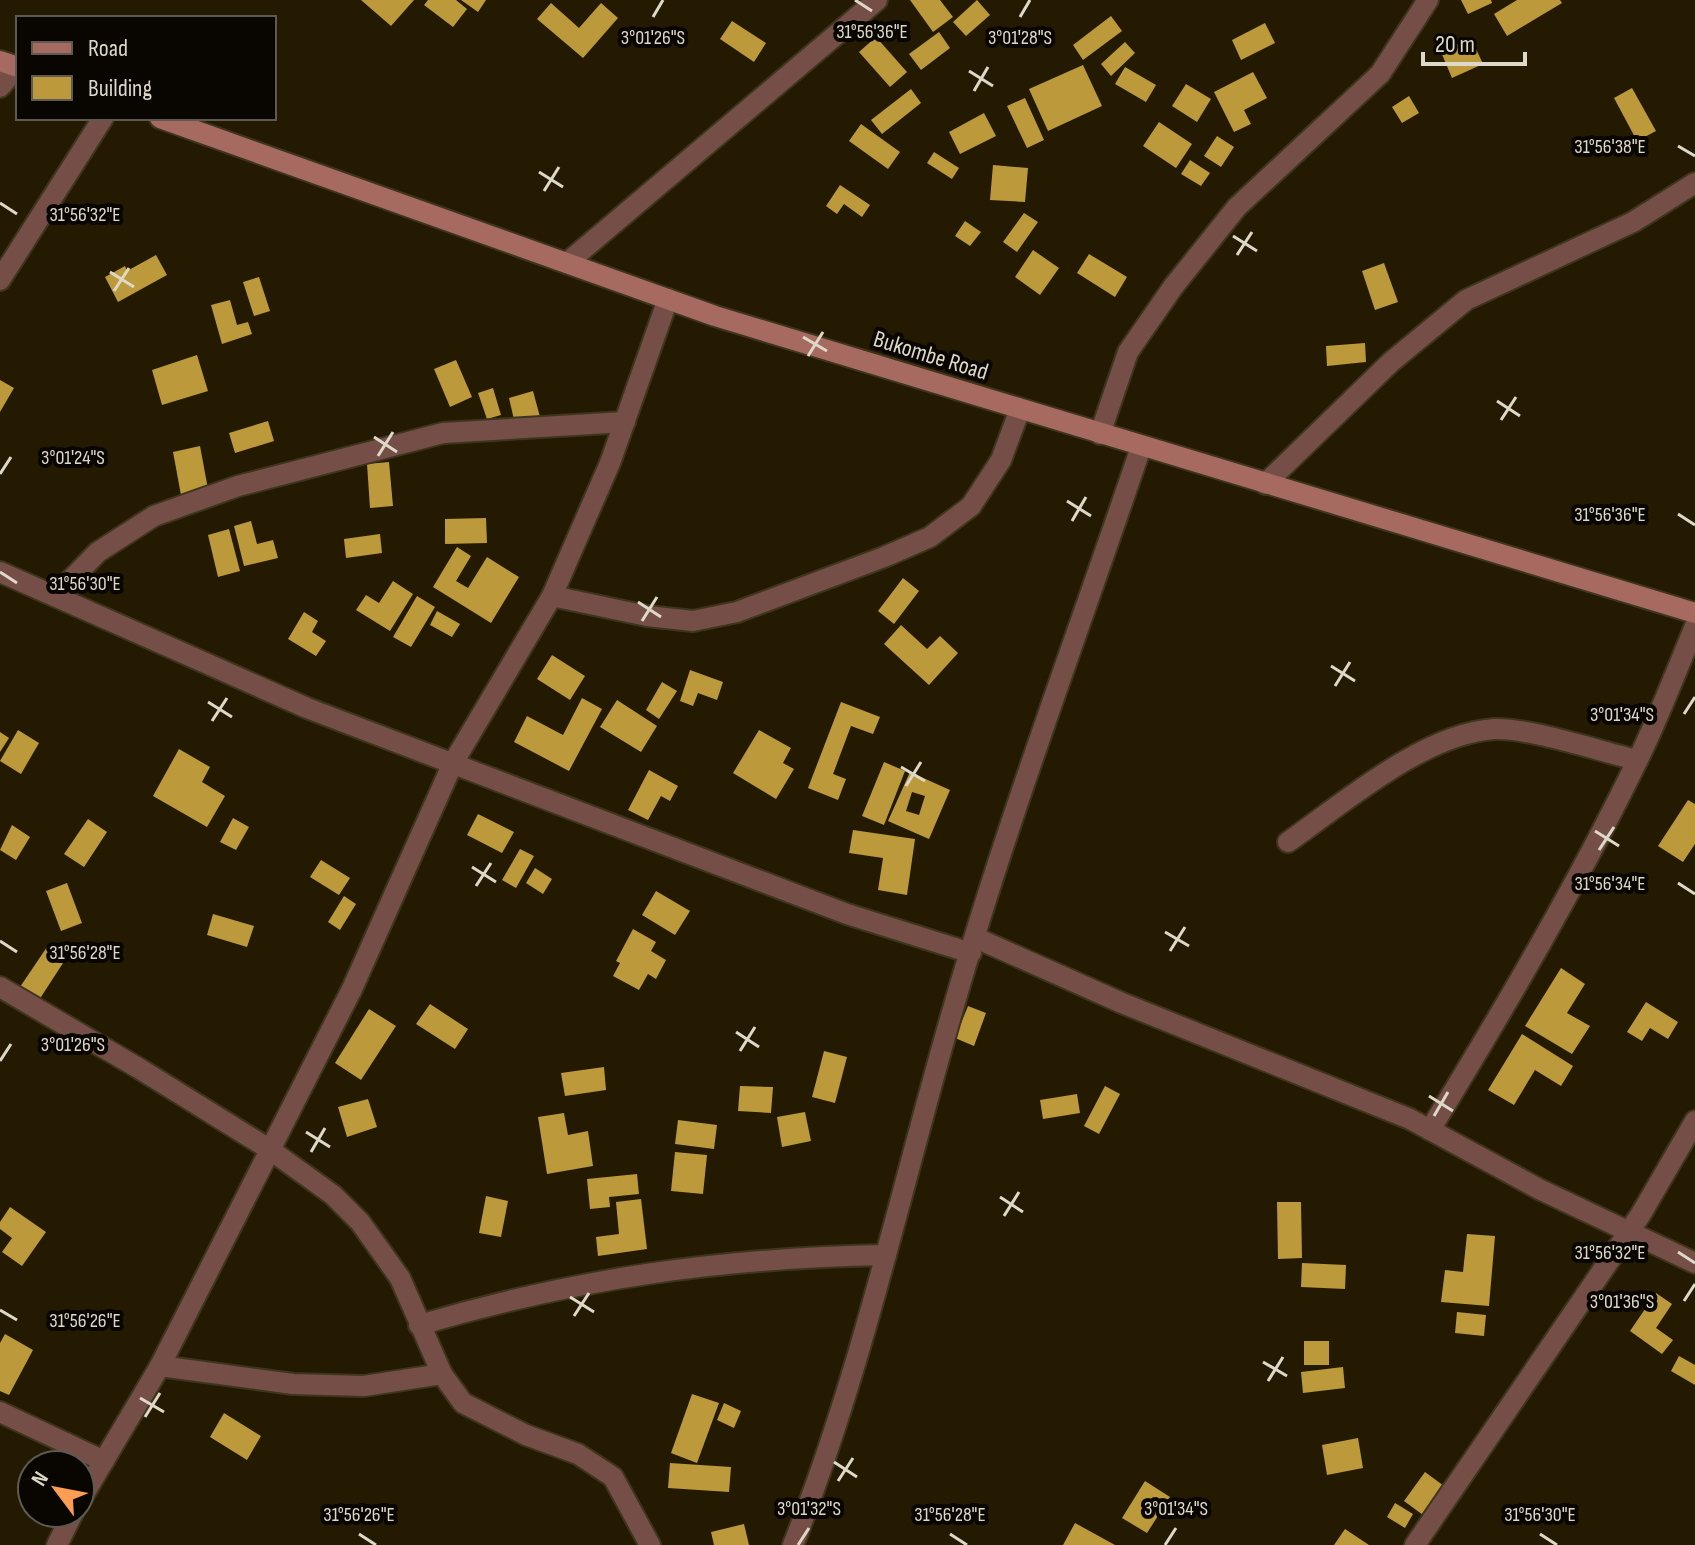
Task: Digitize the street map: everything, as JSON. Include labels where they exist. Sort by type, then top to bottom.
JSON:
[{"type":"main road","name":"Bukombe Road","points":[[166,120],[668,299],[1141,447],[1695,613]]},
{"type":"street","points":[[567,263],[877,0]]},
{"type":"street","points":[[1100,434],[1128,352],[1173,287],[1237,207],[1380,74],[1428,0]]},
{"type":"street","points":[[0,87],[12,65]]},
{"type":"street","points":[[0,280],[102,120]]},
{"type":"street","points":[[1265,484],[1391,362],[1466,300],[1562,258],[1633,222],[1695,183]]},
{"type":"street","points":[[96,1474],[160,1366],[352,989],[453,763],[552,596],[625,422],[668,299]]},
{"type":"street","points":[[552,596],[647,616],[693,621],[737,612],[884,557],[930,537],[971,506],[1001,460],[1020,409]]},
{"type":"street","points":[[55,596],[98,552],[154,516],[238,486],[443,433],[625,422]]},
{"type":"street","points":[[793,1545],[815,1490],[974,946],[1141,447]]},
{"type":"street","points":[[0,572],[307,708],[847,914],[974,946],[1122,1003],[1430,1130],[1628,1233],[1695,1263]]},
{"type":"street","points":[[1430,1130],[1496,1023],[1637,760],[1695,626]]},
{"type":"street","points":[[1288,842],[1366,787],[1459,734],[1497,729],[1637,760]]},
{"type":"street","points":[[0,987],[269,1149],[333,1195],[360,1222],[400,1278],[442,1374],[463,1403],[526,1435],[578,1454],[613,1477],[650,1545]]},
{"type":"street","points":[[1422,1543],[1628,1233],[1695,1121]]},
{"type":"street","points":[[419,1325],[516,1296],[697,1265],[797,1256],[886,1255]]},
{"type":"street","points":[[160,1366],[293,1384],[364,1386],[442,1374]]},
{"type":"street","points":[[0,1412],[104,1461]]},
{"type":"building","points":[[361,0],[414,0],[391,26]]},
{"type":"building","points":[[428,0],[456,0],[467,9],[453,27],[424,5]]},
{"type":"building","points":[[461,0],[486,0],[478,12]]},
{"type":"building","points":[[910,0],[940,0],[953,17],[933,32]]},
{"type":"building","points":[[977,0],[990,15],[966,36],[953,22]]},
{"type":"building","points":[[1461,0],[1491,0],[1492,3],[1468,14]]},
{"type":"building","points":[[1517,0],[1560,0],[1562,3],[1507,36],[1494,14]]},
{"type":"building","points":[[551,3],[579,28],[601,3],[618,18],[583,58],[537,19]]},
{"type":"building","points":[[1111,16],[1122,31],[1083,60],[1073,45]]},
{"type":"building","points":[[732,21],[766,43],[754,62],[720,39]]},
{"type":"building","points":[[1265,23],[1275,43],[1241,60],[1232,40]]},
{"type":"building","points":[[939,32],[950,48],[921,70],[909,54]]},
{"type":"building","points":[[876,37],[907,72],[890,87],[859,52]]},
{"type":"building","points":[[1471,38],[1483,64],[1452,78],[1441,52]]},
{"type":"building","points":[[1125,42],[1135,53],[1111,76],[1101,64]]},
{"type":"building","points":[[1083,65],[1102,106],[1048,131],[1029,89]]},
{"type":"building","points":[[1125,67],[1156,85],[1146,102],[1115,84]]},
{"type":"building","points":[[1253,72],[1267,98],[1244,110],[1251,124],[1234,132],[1214,92]]},
{"type":"building","points":[[1186,84],[1211,99],[1197,122],[1172,106]]},
{"type":"building","points":[[1632,88],[1656,131],[1637,141],[1614,98]]},
{"type":"building","points":[[911,89],[921,103],[882,134],[871,120]]},
{"type":"building","points":[[1409,96],[1419,113],[1402,123],[1392,107]]},
{"type":"building","points":[[1025,98],[1044,140],[1027,148],[1007,106]]},
{"type":"building","points":[[984,113],[996,136],[960,154],[949,132]]},
{"type":"building","points":[[1159,122],[1192,144],[1176,168],[1143,146]]},
{"type":"building","points":[[861,124],[900,152],[888,169],[849,141]]},
{"type":"building","points":[[1217,136],[1234,147],[1221,167],[1204,156]]},
{"type":"building","points":[[934,152],[959,168],[952,179],[927,163]]},
{"type":"building","points":[[1190,160],[1210,173],[1201,186],[1181,174]]},
{"type":"building","points":[[993,165],[1028,168],[1025,202],[990,200]]},
{"type":"building","points":[[840,185],[870,205],[862,217],[844,204],[837,214],[826,206]]},
{"type":"building","points":[[1024,213],[1038,222],[1017,252],[1003,242]]},
{"type":"building","points":[[965,221],[981,232],[970,246],[955,236]]},
{"type":"building","points":[[1033,250],[1059,268],[1040,295],[1015,277]]},
{"type":"building","points":[[1089,254],[1127,277],[1115,297],[1077,273]]},
{"type":"building","points":[[156,255],[167,275],[118,302],[105,277],[125,266],[127,271]]},
{"type":"building","points":[[1384,263],[1398,302],[1375,310],[1362,271]]},
{"type":"building","points":[[259,277],[270,311],[254,316],[243,282]]},
{"type":"building","points":[[230,300],[237,325],[248,322],[252,334],[222,344],[211,305]]},
{"type":"building","points":[[1365,343],[1366,362],[1327,366],[1326,346]]},
{"type":"building","points":[[197,355],[208,391],[162,405],[152,370]]},
{"type":"building","points":[[456,360],[472,397],[450,407],[434,369]]},
{"type":"building","points":[[0,380],[14,388],[0,412]]},
{"type":"building","points":[[493,388],[501,415],[487,419],[478,393]]},
{"type":"building","points":[[533,391],[540,417],[515,424],[509,398]]},
{"type":"building","points":[[268,421],[274,441],[235,453],[229,433]]},
{"type":"building","points":[[200,446],[208,489],[181,495],[173,452]]},
{"type":"building","points":[[389,462],[393,506],[370,508],[367,464]]},
{"type":"building","points":[[486,518],[487,543],[445,544],[445,519]]},
{"type":"building","points":[[251,521],[257,544],[273,540],[278,558],[244,566],[234,526]]},
{"type":"building","points":[[229,529],[240,571],[218,577],[208,535]]},
{"type":"building","points":[[380,534],[382,553],[346,558],[344,539]]},
{"type":"building","points":[[457,547],[471,556],[456,581],[468,588],[487,557],[519,577],[491,623],[433,587]]},
{"type":"building","points":[[903,578],[919,591],[894,624],[878,611]]},
{"type":"building","points":[[393,581],[413,594],[390,631],[356,610],[366,595],[379,603]]},
{"type":"building","points":[[417,596],[435,607],[411,647],[393,637]]},
{"type":"building","points":[[437,611],[460,624],[452,637],[430,625]]},
{"type":"building","points":[[304,612],[318,621],[312,632],[326,641],[316,656],[288,639]]},
{"type":"building","points":[[901,625],[927,649],[940,636],[958,653],[929,685],[884,644]]},
{"type":"building","points":[[552,655],[585,676],[570,700],[537,679]]},
{"type":"building","points":[[690,670],[723,682],[717,700],[698,693],[693,706],[680,701]]},
{"type":"building","points":[[662,682],[677,691],[659,719],[646,710]]},
{"type":"building","points":[[582,698],[602,709],[569,771],[514,742],[527,716],[563,735]]},
{"type":"building","points":[[617,700],[657,726],[641,752],[600,727]]},
{"type":"building","points":[[841,702],[880,717],[873,734],[851,726],[833,774],[846,779],[838,800],[808,788]]},
{"type":"building","points":[[18,730],[39,743],[21,774],[0,761]]},
{"type":"building","points":[[759,730],[791,748],[783,763],[794,769],[776,799],[733,773]]},
{"type":"building","points":[[0,732],[9,738],[0,752]]},
{"type":"building","points":[[179,749],[210,767],[202,782],[225,796],[207,827],[153,796]]},
{"type":"building","points":[[884,762],[905,771],[884,825],[862,816]]},
{"type":"building","points":[[649,770],[678,786],[670,801],[661,796],[648,820],[628,810]]},
{"type":"building","points":[[910,772],[950,790],[929,839],[888,821]],"holes":[[[912,792],[925,796],[919,815],[906,811]]]},
{"type":"building","points":[[1688,800],[1695,804],[1695,844],[1683,862],[1658,846]]},
{"type":"building","points":[[478,814],[514,832],[502,853],[467,835]]},
{"type":"building","points":[[233,818],[249,827],[236,850],[220,842]]},
{"type":"building","points":[[88,819],[107,832],[84,867],[64,854]]},
{"type":"building","points":[[12,825],[30,837],[16,860],[0,850]]},
{"type":"building","points":[[853,830],[915,839],[907,895],[878,890],[883,858],[849,853]]},
{"type":"building","points":[[520,849],[534,856],[516,888],[502,880]]},
{"type":"building","points":[[321,860],[350,878],[339,895],[310,877]]},
{"type":"building","points":[[535,868],[552,879],[543,894],[526,883]]},
{"type":"building","points":[[67,883],[82,923],[61,931],[46,891]]},
{"type":"building","points":[[656,891],[690,911],[675,935],[642,915]]},
{"type":"building","points":[[344,896],[356,904],[340,930],[328,922]]},
{"type":"building","points":[[213,914],[254,926],[247,947],[207,935]]},
{"type":"building","points":[[633,929],[656,942],[651,951],[666,960],[656,979],[648,974],[639,990],[613,976],[620,963],[616,961]]},
{"type":"building","points":[[47,947],[65,960],[39,1000],[20,987]]},
{"type":"building","points":[[1561,968],[1585,984],[1567,1013],[1590,1026],[1572,1054],[1525,1026]]},
{"type":"building","points":[[1646,1002],[1678,1022],[1668,1039],[1650,1028],[1642,1041],[1627,1032]]},
{"type":"building","points":[[430,1004],[468,1029],[455,1049],[416,1024]]},
{"type":"building","points":[[968,1006],[986,1013],[974,1046],[955,1038]]},
{"type":"building","points":[[369,1009],[396,1026],[361,1080],[335,1063]]},
{"type":"building","points":[[1522,1034],[1573,1066],[1561,1086],[1535,1070],[1514,1105],[1488,1090]]},
{"type":"building","points":[[824,1051],[847,1057],[835,1103],[812,1097]]},
{"type":"building","points":[[604,1067],[606,1090],[565,1096],[561,1073]]},
{"type":"building","points":[[740,1086],[773,1087],[771,1113],[738,1111]]},
{"type":"building","points":[[1105,1086],[1120,1094],[1099,1134],[1084,1126]]},
{"type":"building","points":[[1077,1094],[1080,1113],[1043,1119],[1040,1100]]},
{"type":"building","points":[[368,1099],[377,1127],[347,1137],[338,1107]]},
{"type":"building","points":[[805,1112],[811,1141],[782,1147],[777,1117]]},
{"type":"building","points":[[564,1113],[568,1135],[588,1131],[593,1166],[547,1174],[538,1117]]},
{"type":"building","points":[[678,1120],[717,1125],[714,1149],[675,1144]]},
{"type":"building","points":[[675,1152],[707,1155],[703,1194],[671,1191]]},
{"type":"building","points":[[637,1174],[639,1194],[609,1197],[610,1207],[590,1209],[587,1179]]},
{"type":"building","points":[[486,1196],[508,1201],[501,1237],[479,1233]]},
{"type":"building","points":[[641,1199],[647,1249],[598,1256],[596,1237],[619,1234],[616,1202]]},
{"type":"building","points":[[1277,1202],[1301,1202],[1302,1258],[1278,1259]]},
{"type":"building","points":[[10,1207],[46,1232],[22,1266],[2,1252],[12,1238],[0,1229],[0,1222]]},
{"type":"building","points":[[1467,1234],[1495,1236],[1489,1306],[1441,1302],[1445,1270],[1463,1272]]},
{"type":"building","points":[[1302,1263],[1346,1265],[1345,1289],[1301,1287]]},
{"type":"building","points":[[1656,1293],[1672,1304],[1656,1328],[1673,1340],[1662,1354],[1630,1331]]},
{"type":"building","points":[[1457,1312],[1486,1315],[1484,1336],[1455,1333]]},
{"type":"building","points":[[5,1334],[33,1350],[9,1395],[0,1391],[0,1343]]},
{"type":"building","points":[[1304,1341],[1329,1341],[1329,1365],[1304,1365]]},
{"type":"building","points":[[1679,1356],[1695,1365],[1695,1385],[1671,1371]]},
{"type":"building","points":[[1343,1367],[1345,1388],[1303,1393],[1301,1372]]},
{"type":"building","points":[[692,1394],[719,1403],[697,1463],[671,1453]]},
{"type":"building","points":[[724,1403],[741,1411],[734,1428],[717,1420]]},
{"type":"building","points":[[224,1413],[261,1436],[247,1460],[210,1437]]},
{"type":"building","points":[[1358,1438],[1363,1468],[1327,1475],[1322,1445]]},
{"type":"building","points":[[670,1463],[731,1467],[729,1492],[668,1488]]},
{"type":"building","points":[[1425,1472],[1444,1486],[1423,1515],[1404,1501]]},
{"type":"building","points":[[1145,1481],[1170,1497],[1147,1533],[1122,1518]]},
{"type":"building","points":[[1395,1503],[1413,1514],[1405,1528],[1387,1517]]},
{"type":"building","points":[[1075,1523],[1115,1545],[1063,1545]]},
{"type":"building","points":[[744,1524],[749,1545],[714,1545],[711,1532]]},
{"type":"building","points":[[1345,1529],[1369,1545],[1334,1545]]}]
